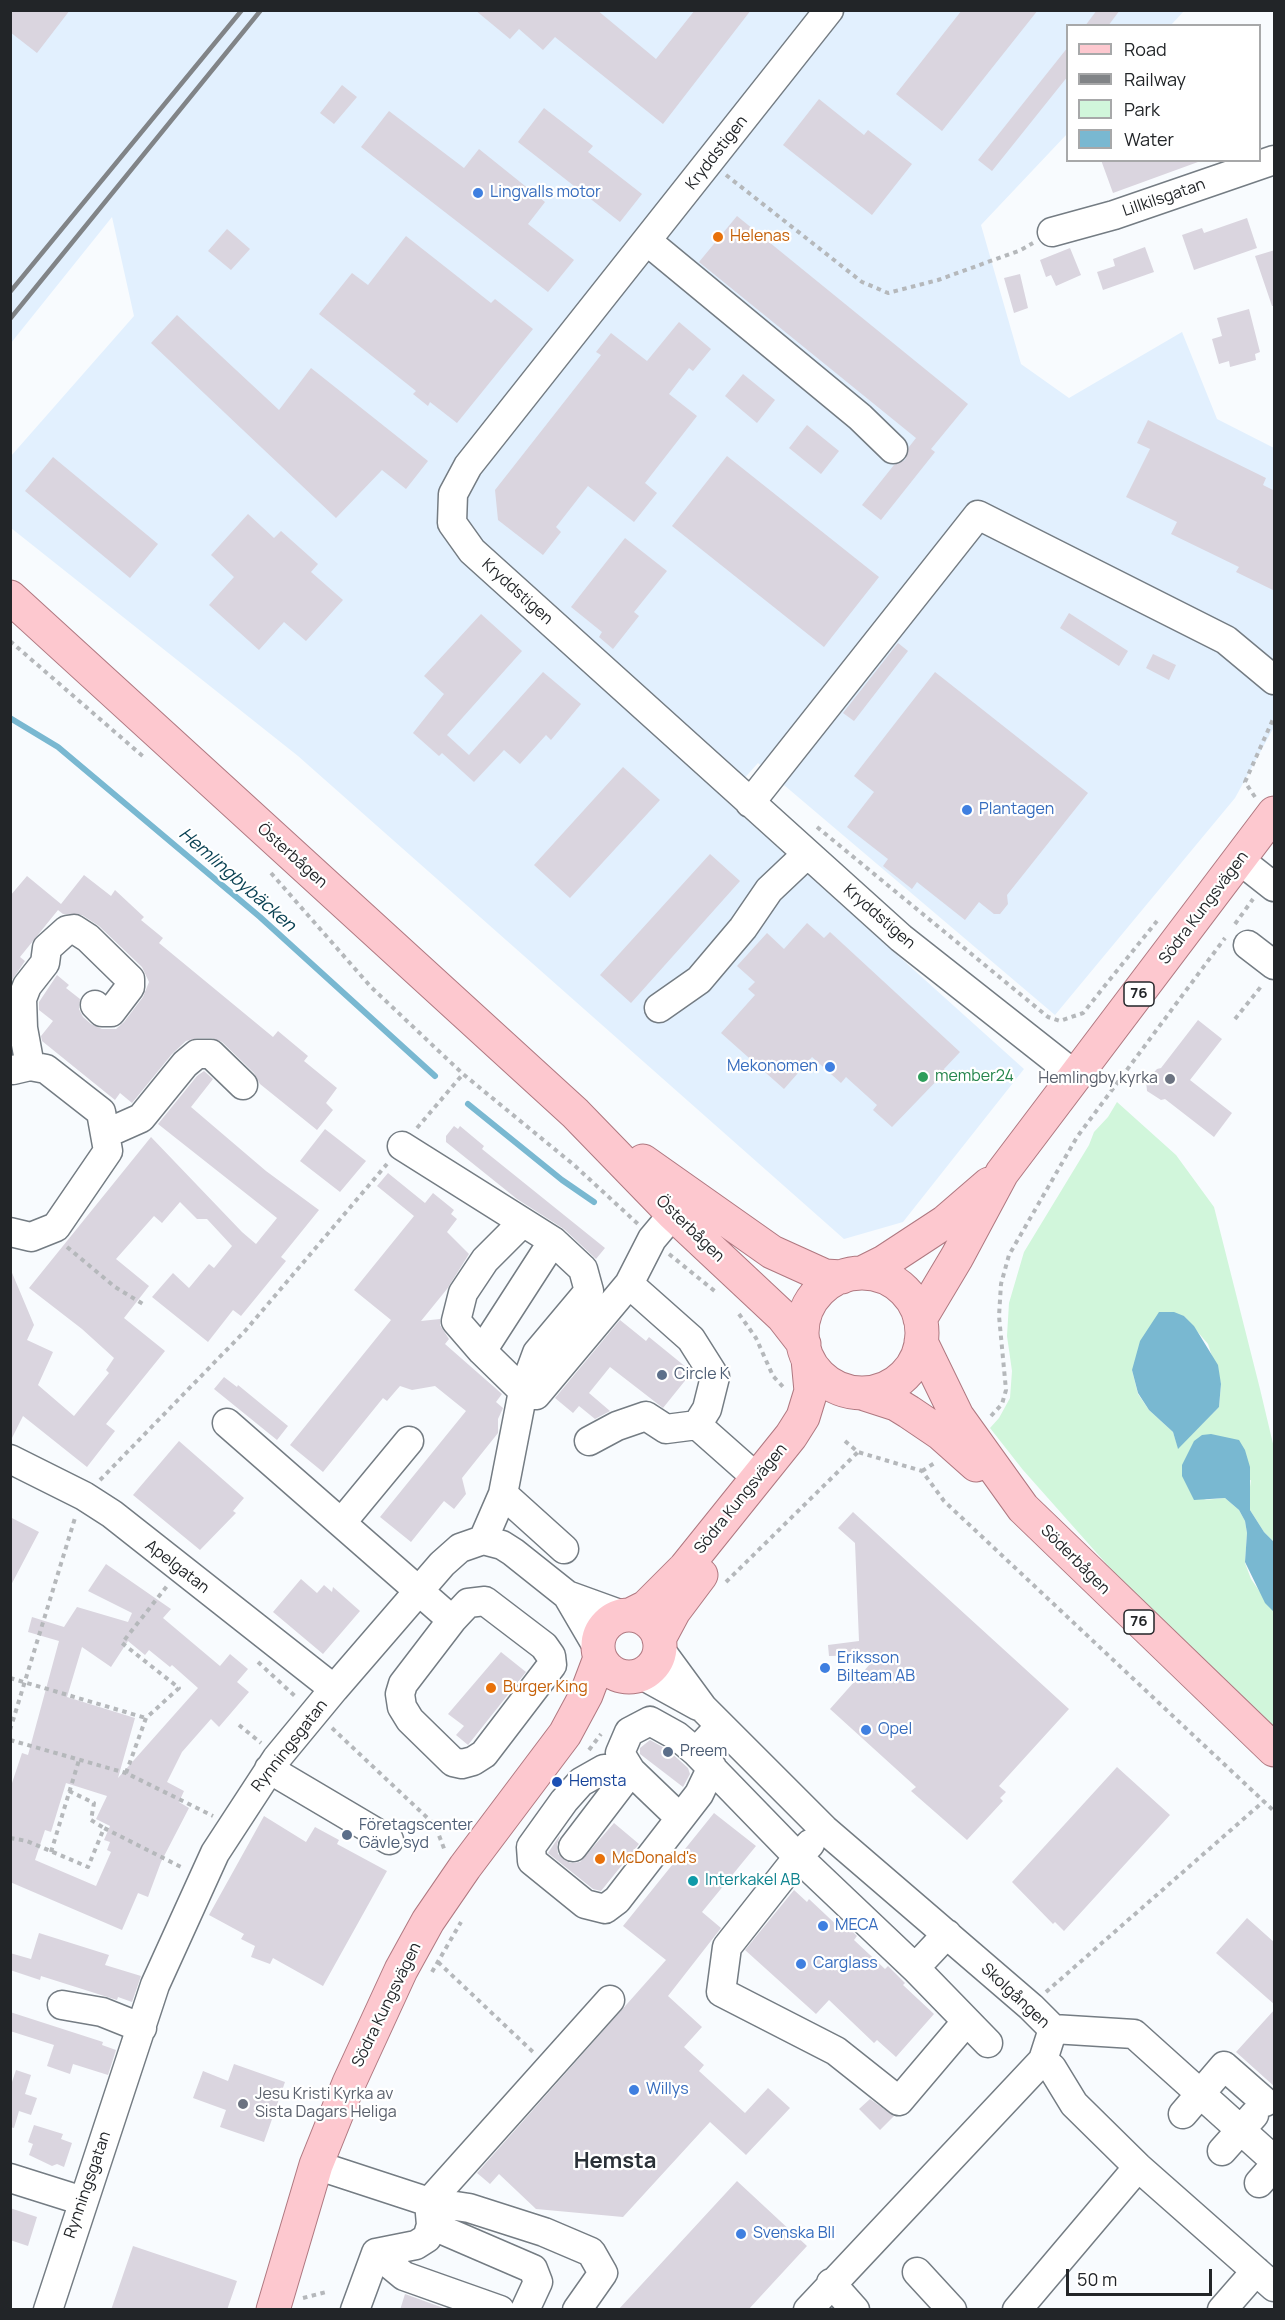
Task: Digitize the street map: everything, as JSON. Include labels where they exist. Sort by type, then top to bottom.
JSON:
[{"type":"main road","name":"Österbågen","points":[[10,597],[575,1113],[673,1214],[783,1317],[806,1352]]},
{"type":"main road","name":"Södra Kungsvägen","points":[[920,1331],[1002,1173],[1269,821]]},
{"type":"main road","name":"Österbågen","points":[[575,1113],[772,1252],[825,1276],[853,1275]]},
{"type":"main road","name":"Södra Kungsvägen","points":[[853,1275],[945,1221],[1002,1173]]},
{"type":"main road","points":[[853,1275],[895,1281],[908,1292],[920,1331],[911,1368],[899,1381],[886,1389],[857,1393],[827,1382],[806,1352],[802,1332],[810,1304],[819,1291],[853,1275]]},
{"type":"main road","name":"Söderbågen","points":[[920,1331],[957,1416],[1008,1491]]},
{"type":"main road","name":"Södra Kungsvägen","points":[[628,1616],[646,1606],[685,1568],[758,1479],[803,1417],[811,1390],[806,1352]]},
{"type":"main road","name":"Södra Kungsvägen","points":[[659,1643],[674,1611],[798,1444],[835,1406],[857,1393]]},
{"type":"main road","name":"Söderbågen","points":[[857,1393],[896,1404],[909,1412],[940,1433],[1008,1491],[1102,1587],[1275,1750]]},
{"type":"main road","points":[[628,1616],[650,1624],[659,1643],[654,1663],[636,1675],[612,1672],[599,1653],[604,1628],[612,1620],[628,1616]]},
{"type":"main road","name":"Södra Kungsvägen","points":[[575,1745],[599,1653]]},
{"type":"main road","name":"Södra Kungsvägen","points":[[285,2305],[316,2166],[349,2083],[396,1980],[428,1921],[465,1867],[575,1745],[614,1688],[636,1675]]},
{"type":"street","name":"Kryddstigen","points":[[829,10],[468,466],[453,494],[452,523],[472,551],[901,938],[1076,1076]]},
{"type":"street","name":"Lillkilsgatan","points":[[1052,232],[1114,215],[1275,160]]},
{"type":"street","points":[[647,241],[860,417],[893,449]]},
{"type":"street","points":[[750,802],[978,515],[1226,640],[1275,680]]},
{"type":"street","points":[[660,1008],[699,980],[743,928],[769,890],[807,854]]},
{"type":"street","points":[[1240,861],[1270,884]]},
{"type":"street","points":[[10,1232],[31,1237],[56,1227],[108,1151],[101,1112],[46,1069],[20,1068],[23,1028],[22,999],[27,986],[45,963],[47,948],[67,930],[74,929],[88,938],[130,979],[130,987],[111,1012],[102,1012],[95,1005]]},
{"type":"street","points":[[1248,945],[1271,971]]},
{"type":"street","points":[[105,1134],[141,1118],[185,1064],[197,1054],[211,1053],[243,1085]]},
{"type":"street","points":[[402,1146],[521,1224],[553,1241],[583,1269],[589,1291],[537,1353],[530,1393],[503,1494],[483,1540],[508,1549],[567,1595],[628,1616]]},
{"type":"street","points":[[530,1393],[629,1284],[652,1239],[673,1214]]},
{"type":"street","points":[[521,1224],[485,1260],[464,1293],[456,1320],[482,1351],[530,1393]]},
{"type":"street","points":[[482,1351],[553,1241]]},
{"type":"street","points":[[629,1284],[691,1340],[715,1377],[707,1408],[697,1425]]},
{"type":"street","points":[[589,1441],[617,1426],[646,1416],[666,1429],[697,1425],[758,1479]]},
{"type":"street","points":[[227,1423],[420,1589],[452,1620]]},
{"type":"street","points":[[342,1522],[409,1441]]},
{"type":"street","name":"Apelgatan","points":[[10,1460],[84,1496],[112,1514],[334,1689]]},
{"type":"street","points":[[503,1494],[564,1549]]},
{"type":"street","name":"Rynningsgatan","points":[[48,2310],[155,1985],[202,1877],[269,1769],[334,1689],[442,1564],[460,1548],[483,1540]]},
{"type":"street","points":[[567,1595],[599,1653]]},
{"type":"street","points":[[484,1601],[544,1646],[551,1656],[552,1665],[484,1754],[473,1761],[462,1764],[453,1762],[410,1720],[402,1707],[400,1694],[403,1684],[452,1620],[468,1604],[484,1601]]},
{"type":"street","name":"Skolgången","points":[[659,1643],[711,1717],[824,1829],[1031,2007],[1053,2029],[1043,2060],[808,2310]]},
{"type":"street","name":"Skolgången","points":[[636,1675],[711,1717]]},
{"type":"street","points":[[632,1771],[604,1769],[581,1782],[564,1801],[531,1847],[532,1861],[585,1904],[605,1909],[617,1900],[699,1794],[711,1717]]},
{"type":"street","points":[[680,1818],[632,1771],[620,1753],[629,1732],[650,1721],[676,1736],[704,1759],[798,1857],[915,1968],[988,2043]]},
{"type":"street","points":[[269,1769],[389,1840]]},
{"type":"street","points":[[573,1847],[632,1771]]},
{"type":"street","points":[[824,1829],[798,1857],[727,1947],[721,1992],[836,2051],[899,2101],[966,2022]]},
{"type":"street","points":[[915,1968],[947,1934]]},
{"type":"street","points":[[376,2253],[416,2245],[427,2238],[430,2214],[549,2068],[610,2000]]},
{"type":"street","points":[[62,2005],[102,2012],[142,2028]]},
{"type":"street","points":[[1053,2029],[1134,2034],[1156,2071],[1192,2104],[1241,2130],[1269,2169]]},
{"type":"street","points":[[1043,2060],[1052,2068],[1074,2104],[1138,2167],[1265,2279],[1222,2310]]},
{"type":"street","points":[[1192,2104],[1224,2066],[1270,2106],[1241,2130],[1222,2151]]},
{"type":"street","points":[[316,2166],[430,2214],[533,2269],[538,2282],[525,2310]]},
{"type":"street","points":[[1017,2310],[1138,2167]]},
{"type":"street","points":[[10,2178],[82,2201]]},
{"type":"street","points":[[430,2214],[469,2208],[544,2232],[591,2252],[603,2273],[577,2310]]},
{"type":"street","points":[[355,2310],[376,2253]]},
{"type":"street","points":[[376,2253],[404,2276],[500,2310]]},
{"type":"street","points":[[917,2272],[952,2310]]},
{"type":"street","points":[[831,2283],[855,2310]]},
{"type":"path","points":[[710,162],[862,282],[888,293],[938,280],[1021,250],[1052,232]]},
{"type":"path","points":[[10,641],[151,764]]},
{"type":"path","points":[[1269,821],[1247,816],[1256,795],[1245,782],[1275,717]]},
{"type":"path","points":[[810,822],[1048,1017],[1060,1021],[1083,1013]]},
{"type":"path","points":[[264,867],[371,987],[463,1074],[574,1165],[686,1270],[723,1297]]},
{"type":"path","points":[[991,1416],[1002,1404],[1006,1390],[999,1316],[1002,1284],[1009,1255],[1077,1137],[1270,884]]},
{"type":"path","points":[[1235,1019],[1271,971]]},
{"type":"path","points":[[10,1730],[79,1505],[84,1496],[245,1331],[463,1074]]},
{"type":"path","points":[[49,1230],[115,1287],[143,1304]]},
{"type":"path","points":[[738,1312],[756,1338],[773,1376],[792,1398]]},
{"type":"path","points":[[845,1441],[858,1452],[922,1471],[944,1502],[1275,1811]]},
{"type":"path","points":[[724,1584],[858,1452]]},
{"type":"path","points":[[922,1471],[937,1461]]},
{"type":"path","points":[[126,1773],[146,1718],[179,1688],[123,1643],[171,1581]]},
{"type":"path","points":[[250,1654],[435,1825],[446,1854],[465,1867]]},
{"type":"path","points":[[10,1678],[146,1718]]},
{"type":"path","points":[[575,1745],[603,1730]]},
{"type":"path","points":[[10,1740],[126,1773],[232,1826]]},
{"type":"path","points":[[51,1852],[79,1760]]},
{"type":"path","points":[[69,1791],[94,1803],[91,1820],[202,1877]]},
{"type":"path","points":[[1031,2007],[1059,1979],[1264,1801]]},
{"type":"path","points":[[10,1838],[27,1841],[88,1867],[104,1828]]},
{"type":"path","points":[[427,1981],[467,1911]]},
{"type":"path","points":[[438,1962],[549,2068]]},
{"type":"path","points":[[285,2305],[300,2289]]},
{"type":"path","points":[[285,2305],[326,2292]]},
{"type":"shaded area","points":[[10,11],[1184,11],[1172,24],[1066,24],[1066,135],[981,225],[1021,364],[1069,398],[1182,332],[1217,419],[1274,448],[1274,727],[1235,798],[1055,1015],[758,763],[725,800],[1024,1069],[903,1222],[844,1239],[298,756],[11,528],[11,456],[134,316],[112,217],[11,343]]},
{"type":"green space","points":[[1117,1102],[1176,1155],[1214,1207],[1274,1448],[1274,1542],[1264,1532],[1250,1510],[1248,1501],[1251,1480],[1204,1500],[1225,1498],[1239,1510],[1245,1521],[1247,1533],[1245,1563],[1251,1579],[1274,1612],[1274,1726],[1150,1613],[1023,1470],[990,1428],[999,1418],[1010,1398],[1012,1371],[1007,1336],[1009,1303],[1024,1252],[1089,1145],[1094,1132],[1108,1117]],"holes":[[[1184,1316],[1208,1344],[1221,1384],[1219,1407],[1178,1448],[1173,1432],[1149,1410],[1138,1394],[1132,1370]]]},
{"type":"water","points":[[1159,1312],[1174,1312],[1184,1316],[1194,1326],[1218,1365],[1221,1384],[1219,1407],[1178,1449],[1173,1432],[1149,1410],[1138,1393],[1132,1370],[1140,1341]]},
{"type":"water","points":[[1211,1434],[1239,1440],[1245,1450],[1250,1467],[1250,1510],[1264,1532],[1274,1542],[1274,1612],[1265,1603],[1245,1562],[1247,1533],[1245,1521],[1239,1510],[1225,1498],[1194,1500],[1182,1476],[1182,1465],[1194,1441],[1202,1435]]},
{"type":"building","points":[[10,10],[70,10],[37,53],[10,32]]},
{"type":"building","points":[[475,10],[597,10],[656,59],[695,10],[751,10],[663,124],[555,37],[543,50],[519,29],[510,39]]},
{"type":"building","points":[[962,10],[1038,10],[942,131],[896,94]]},
{"type":"building","points":[[1097,10],[1120,10],[1110,24],[1086,24]]},
{"type":"building","points":[[1066,50],[1066,78],[992,171],[978,160]]},
{"type":"building","points":[[342,85],[357,97],[334,124],[320,113]]},
{"type":"building","points":[[819,99],[864,135],[868,130],[912,164],[872,215],[783,145]]},
{"type":"building","points":[[544,108],[593,146],[588,152],[642,194],[620,222],[518,142]]},
{"type":"building","name":"Lingvalls motor","points":[[389,111],[464,168],[479,149],[545,202],[528,224],[574,260],[548,292],[361,147]]},
{"type":"building","points":[[1102,162],[1198,162],[1113,193]]},
{"type":"building","points":[[737,216],[968,404],[931,449],[935,452],[881,520],[862,505],[894,465],[905,460],[909,447],[916,438],[699,262]]},
{"type":"building","points":[[1247,218],[1257,248],[1194,270],[1182,235],[1202,228],[1204,233]]},
{"type":"building","points":[[227,229],[250,249],[231,270],[208,251]]},
{"type":"building","points":[[406,236],[491,303],[495,299],[533,329],[457,423],[430,402],[428,406],[413,394],[416,391],[319,314],[352,273],[368,285]]},
{"type":"building","points":[[1145,247],[1154,272],[1103,290],[1097,272],[1115,266],[1113,259]]},
{"type":"building","points":[[1070,248],[1081,275],[1056,286],[1051,275],[1046,277],[1040,260]]},
{"type":"building","points":[[1275,250],[1275,306],[1272,306],[1255,256]]},
{"type":"building","points":[[1020,274],[1028,308],[1014,313],[1004,278]]},
{"type":"building","points":[[1249,309],[1260,352],[1255,354],[1256,360],[1230,367],[1229,361],[1219,364],[1212,339],[1222,336],[1217,318]]},
{"type":"building","points":[[177,315],[279,410],[311,368],[428,461],[406,489],[382,470],[336,518],[151,343]]},
{"type":"building","points":[[679,322],[711,349],[693,371],[689,368],[669,394],[697,416],[645,483],[657,493],[634,522],[588,486],[556,527],[561,532],[543,555],[498,520],[495,490],[601,355],[596,352],[611,333],[647,361]]},
{"type":"building","points":[[743,374],[775,400],[757,423],[725,396]]},
{"type":"building","points":[[1148,420],[1266,478],[1263,485],[1275,491],[1275,591],[1236,572],[1239,567],[1171,534],[1177,522],[1126,497],[1150,449],[1137,443]]},
{"type":"building","points":[[807,425],[839,451],[821,474],[789,448]]},
{"type":"building","points":[[727,456],[879,577],[824,647],[672,526]]},
{"type":"building","points":[[53,457],[158,544],[130,578],[25,491]]},
{"type":"building","points":[[248,514],[274,538],[281,531],[318,564],[311,572],[343,600],[306,641],[284,622],[259,650],[209,605],[234,577],[211,555]]},
{"type":"building","points":[[625,538],[667,571],[634,612],[639,616],[613,649],[599,637],[602,632],[571,607]]},
{"type":"building","points":[[1069,613],[1128,651],[1119,666],[1060,628]]},
{"type":"building","points":[[481,614],[522,651],[447,735],[469,755],[543,672],[581,704],[551,740],[546,735],[520,764],[504,750],[474,782],[442,753],[439,756],[413,733],[444,694],[424,676]]},
{"type":"building","points":[[898,643],[908,651],[854,721],[843,713]]},
{"type":"building","points":[[1153,654],[1176,665],[1169,680],[1146,668]]},
{"type":"building","name":"Plantagen","points":[[935,672],[1088,793],[1007,895],[1008,904],[1000,914],[994,914],[979,902],[965,920],[917,882],[912,889],[883,866],[888,859],[847,827],[874,792],[854,776]]},
{"type":"building","points":[[623,767],[660,800],[570,898],[534,865]]},
{"type":"building","points":[[710,854],[740,881],[631,1003],[600,975]]},
{"type":"building","points":[[84,875],[111,896],[115,890],[144,917],[141,920],[163,938],[159,943],[273,1037],[278,1031],[308,1056],[304,1061],[337,1088],[326,1103],[333,1110],[317,1130],[260,1084],[254,1073],[222,1042],[212,1038],[186,1041],[172,1054],[132,1103],[120,1093],[115,1100],[42,1041],[41,1036],[53,1021],[39,1010],[39,1002],[57,975],[69,985],[66,988],[80,999],[79,1009],[83,1017],[102,1029],[116,1029],[124,1022],[143,997],[149,982],[142,967],[99,926],[82,915],[63,914],[58,910],[20,957],[25,961],[10,983],[10,896],[27,876],[61,904]]},
{"type":"building","points":[[807,923],[824,938],[830,932],[960,1052],[944,1069],[946,1071],[892,1127],[873,1110],[877,1105],[846,1077],[841,1083],[812,1057],[784,1089],[721,1033],[755,995],[748,989],[755,982],[737,966],[767,933],[784,949]]},
{"type":"building","name":"Hemlingby kyrka","points":[[1198,1020],[1222,1039],[1190,1080],[1232,1113],[1214,1137],[1165,1099],[1161,1100],[1147,1091],[1146,1081],[1157,1069],[1161,1068]]},
{"type":"building","points":[[204,1071],[213,1079],[191,1107],[266,1171],[319,1210],[281,1257],[286,1261],[241,1316],[233,1310],[208,1342],[152,1297],[173,1273],[189,1288],[209,1264],[214,1268],[232,1246],[207,1219],[197,1219],[180,1202],[162,1223],[154,1216],[116,1259],[149,1286],[124,1318],[165,1351],[106,1424],[115,1431],[87,1467],[23,1416],[10,1442],[10,1268],[34,1325],[27,1340],[53,1352],[38,1385],[74,1416],[109,1373],[106,1370],[114,1358],[82,1329],[29,1288],[151,1137],[256,1244],[277,1218],[158,1124],[197,1076]]},
{"type":"building","points":[[454,1126],[458,1129],[460,1126],[484,1146],[482,1149],[605,1248],[596,1259],[564,1229],[517,1199],[446,1142],[446,1136]]},
{"type":"building","points":[[325,1129],[366,1161],[340,1192],[300,1161]]},
{"type":"building","points":[[388,1173],[425,1203],[433,1193],[454,1210],[451,1214],[457,1219],[447,1232],[469,1254],[447,1289],[421,1321],[440,1319],[440,1325],[449,1339],[445,1344],[502,1394],[496,1402],[503,1408],[498,1419],[498,1433],[462,1478],[466,1494],[454,1509],[444,1501],[411,1542],[380,1517],[466,1411],[435,1386],[412,1390],[400,1386],[387,1401],[383,1398],[323,1472],[290,1445],[391,1320],[354,1290],[414,1216],[377,1186]]},
{"type":"building","points":[[620,1320],[646,1341],[649,1337],[692,1372],[663,1408],[610,1367],[589,1393],[610,1411],[595,1419],[579,1406],[573,1413],[555,1398]]},
{"type":"building","points":[[224,1377],[237,1387],[238,1385],[288,1426],[277,1440],[214,1389]]},
{"type":"building","points":[[179,1441],[244,1498],[233,1511],[236,1513],[200,1550],[133,1495]]},
{"type":"building","points":[[853,1512],[1069,1709],[999,1786],[1006,1792],[1000,1798],[1003,1801],[967,1840],[911,1791],[916,1787],[830,1709],[878,1655],[829,1656],[828,1645],[859,1641],[855,1543],[838,1528]]},
{"type":"building","points":[[10,1517],[39,1532],[10,1587]]},
{"type":"building","points":[[106,1564],[171,1609],[163,1618],[220,1666],[230,1654],[248,1669],[237,1682],[249,1692],[219,1727],[211,1719],[182,1752],[167,1782],[184,1791],[179,1802],[189,1808],[161,1862],[148,1897],[138,1893],[122,1930],[10,1882],[10,1789],[22,1753],[28,1755],[59,1641],[28,1632],[32,1617],[64,1627],[77,1607],[128,1622],[132,1613],[88,1591]],"holes":[[[128,1641],[145,1655],[149,1650],[170,1667],[172,1665],[198,1688],[118,1778],[135,1718],[67,1697],[82,1647],[111,1667]],[[66,1783],[107,1796],[96,1819],[110,1826],[104,1840],[110,1842],[107,1850],[111,1852],[96,1886],[35,1860],[45,1830],[51,1832]]]},
{"type":"building","points":[[301,1579],[317,1593],[324,1585],[332,1592],[333,1587],[360,1611],[323,1654],[273,1612]]},
{"type":"building","name":"Burger King","points":[[501,1652],[526,1672],[468,1745],[456,1735],[464,1726],[448,1714]]},
{"type":"building","points":[[650,1740],[668,1750],[688,1768],[690,1774],[683,1787],[640,1754],[640,1748]]},
{"type":"building","points":[[1117,1767],[1170,1815],[1064,1931],[1055,1922],[1053,1924],[1012,1882]]},
{"type":"building","name":"Willys","points":[[714,1813],[756,1846],[702,1912],[721,1928],[668,1996],[702,2027],[684,2047],[704,2065],[699,2071],[745,2113],[768,2088],[790,2108],[746,2155],[710,2122],[623,2217],[536,2209],[499,2174],[490,2184],[477,2173],[666,1960],[623,1926]]},
{"type":"building","points":[[264,1816],[306,1842],[315,1827],[339,1840],[337,1844],[387,1871],[323,1986],[273,1958],[270,1964],[251,1957],[255,1946],[241,1939],[244,1934],[209,1915]]},
{"type":"building","name":"McDonald's","points":[[614,1823],[639,1844],[601,1891],[593,1889],[548,1853],[560,1835],[557,1845],[558,1854],[570,1863],[580,1862]]},
{"type":"building","points":[[794,1890],[807,1902],[809,1899],[843,1931],[847,1926],[857,1936],[854,1940],[885,1969],[888,1966],[905,1983],[903,1985],[934,2014],[896,2057],[877,2040],[874,2043],[829,2000],[816,2014],[745,1950]]},
{"type":"building","points":[[1247,1918],[1275,1943],[1275,2005],[1216,1953]]},
{"type":"building","points":[[39,1933],[109,1955],[105,1965],[141,1976],[132,2002],[118,1997],[117,2000],[41,1976],[40,1980],[10,1970],[10,1953],[31,1959]]},
{"type":"building","points":[[1275,2009],[1275,2087],[1236,2052]]},
{"type":"building","points":[[10,2012],[103,2042],[102,2045],[116,2050],[108,2075],[73,2064],[70,2074],[47,2066],[54,2045],[10,2031]]},
{"type":"building","name":"Jesu Kristi Kyrka av Sista Dagars Heliga","points":[[234,2064],[285,2082],[264,2142],[220,2127],[226,2110],[193,2098],[203,2071],[228,2081]]},
{"type":"building","points":[[16,2070],[31,2075],[25,2094],[37,2098],[31,2115],[19,2111],[14,2128],[10,2127],[10,2088]]},
{"type":"building","points":[[870,2099],[894,2116],[880,2130],[859,2109]]},
{"type":"building","points":[[34,2125],[63,2134],[61,2139],[72,2143],[64,2167],[57,2164],[52,2166],[29,2155],[33,2144],[28,2142]]},
{"type":"building","name":"Svenska BIl","points":[[737,2181],[807,2246],[748,2310],[618,2310]]},
{"type":"building","points":[[10,2208],[37,2217],[28,2246],[10,2240]]},
{"type":"building","points":[[133,2246],[237,2281],[227,2310],[111,2310]]},
{"type":"building","points":[[405,2294],[449,2310],[400,2310]]},
{"type":"waterway","name":"Hemlingbybäcken","points":[[10,718],[58,747],[260,917],[435,1076]]},
{"type":"waterway","name":"Hemlingbybäcken","points":[[468,1104],[562,1180],[594,1202]]},
{"type":"railway","points":[[10,292],[242,10]]},
{"type":"railway","points":[[10,319],[261,10]]},
{"type":"place","name":"Lingvalls motor","points":[[478,193]]},
{"type":"place","name":"Helenas","points":[[718,237]]},
{"type":"place","name":"Plantagen","points":[[967,810]]},
{"type":"place","name":"Mekonomen","points":[[830,1067]]},
{"type":"place","name":"member24","points":[[923,1077]]},
{"type":"place","name":"Hemlingby kyrka","points":[[1170,1079]]},
{"type":"place","name":"Circle K","points":[[662,1375]]},
{"type":"place","name":"Eriksson Bilteam AB","points":[[825,1668]]},
{"type":"place","name":"Burger King","points":[[491,1688]]},
{"type":"place","name":"Opel","points":[[866,1730]]},
{"type":"place","name":"Preem","points":[[668,1752]]},
{"type":"place","name":"Hemsta","points":[[557,1782]]},
{"type":"place","name":"Företagscenter Gävle syd","points":[[347,1835]]},
{"type":"place","name":"McDonald's","points":[[600,1859]]},
{"type":"place","name":"Interkakel AB","points":[[693,1881]]},
{"type":"place","name":"MECA","points":[[823,1926]]},
{"type":"place","name":"Carglass","points":[[801,1964]]},
{"type":"place","name":"Willys","points":[[634,2090]]},
{"type":"place","name":"Jesu Kristi Kyrka av Sista Dagars Heliga","points":[[243,2104]]},
{"type":"place","name":"Svenska BIl","points":[[741,2234]]},
{"type":"district","name":"Hemsta","points":[[615,2162]]}]
